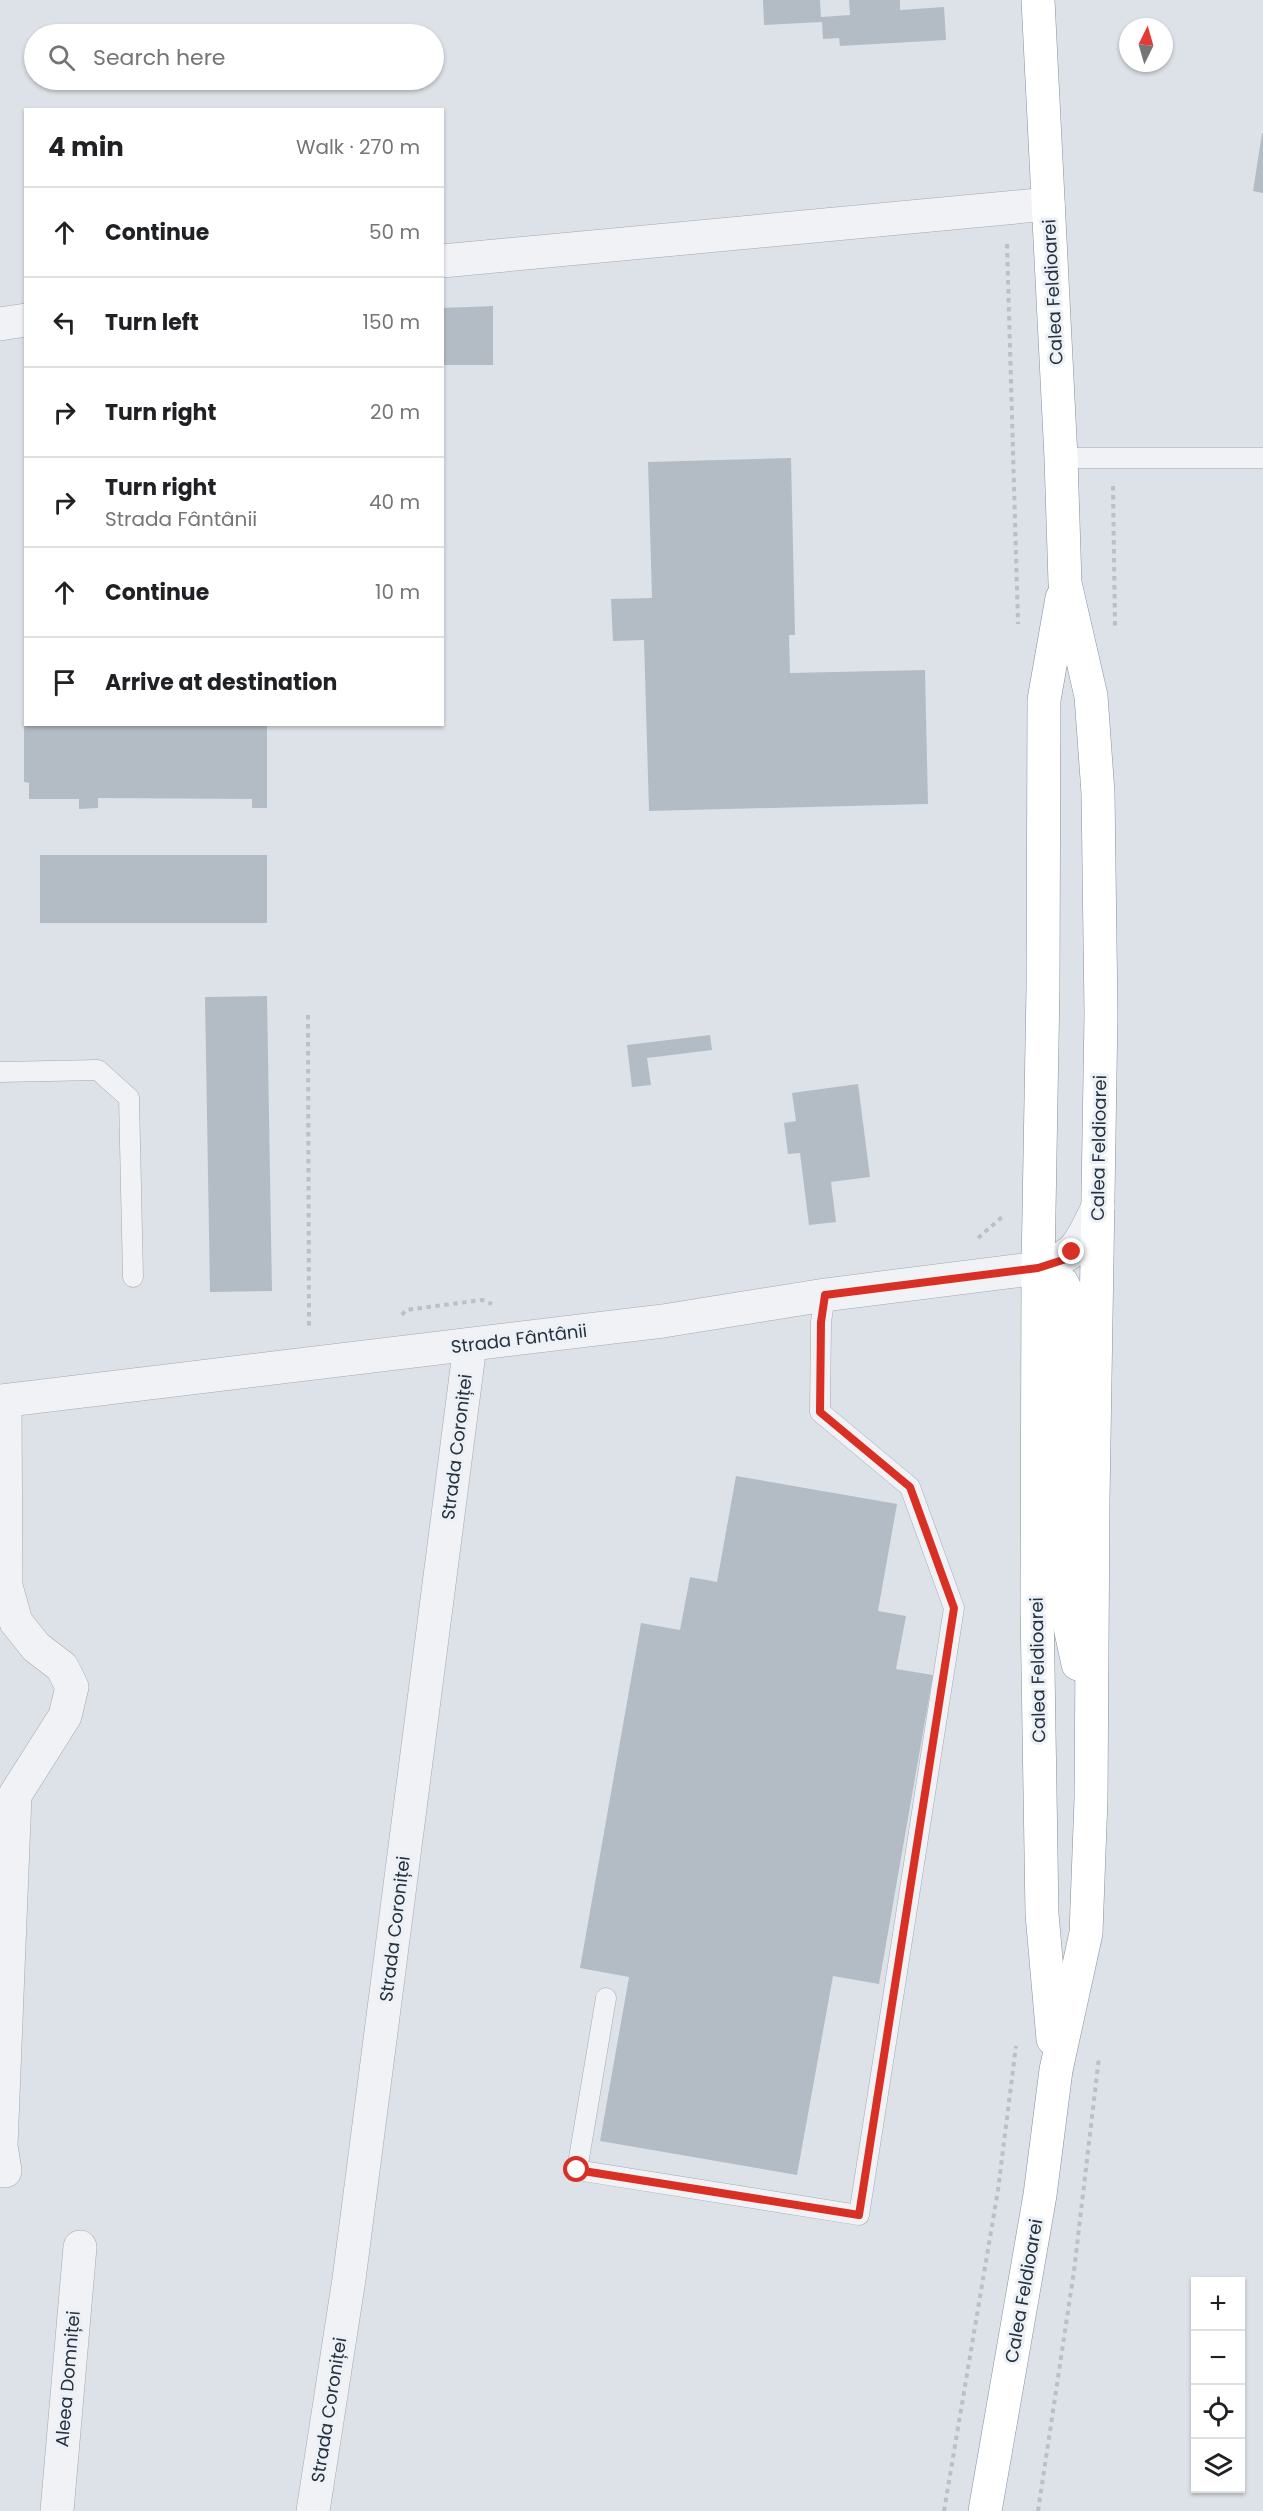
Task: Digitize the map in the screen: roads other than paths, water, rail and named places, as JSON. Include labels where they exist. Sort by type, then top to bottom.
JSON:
[{"type":"highway","name":"Calea Feldioarei","points":[[986,2511],[1040,2194],[1056,2070],[1086,1933],[1091,1799],[1090,1715],[1101,1014],[1098,793],[1091,696],[1065,583],[1038,0]]},
{"type":"highway","name":"Calea Feldioarei","points":[[1056,2070],[1042,1914],[1037,1607],[1038,1268],[1043,987],[1044,700],[1065,583]]},
{"type":"highway","name":"Calea Feldioarei","points":[[1038,1268],[1062,1282],[1065,1289],[1064,1599],[1090,1715]]},
{"type":"street","points":[[444,261],[1048,204]]},
{"type":"street","points":[[0,324],[24,320]]},
{"type":"street","name":"Strada Fântânii","points":[[2,1401],[663,1321],[825,1295],[1038,1268],[1063,1260],[1072,1252],[1080,1242],[1098,1207]]},
{"type":"street","name":"Strada Coroniței","points":[[314,2511],[349,2279],[470,1345]]},
{"type":"street","points":[[2,1401],[6,1586],[16,1622],[36,1647],[62,1667],[72,1687],[65,1716],[15,1795],[1,2146],[5,2170]]},
{"type":"street","name":"Aleea Domniței","points":[[57,2511],[80,2247]]},
{"type":"lane","points":[[1061,458],[1263,458]]},
{"type":"lane","points":[[0,1072],[98,1070],[129,1098],[132,1277]]},
{"type":"lane","points":[[606,1998],[577,2170],[859,2215],[954,1608],[910,1487],[820,1412],[821,1322],[825,1295]]}]
